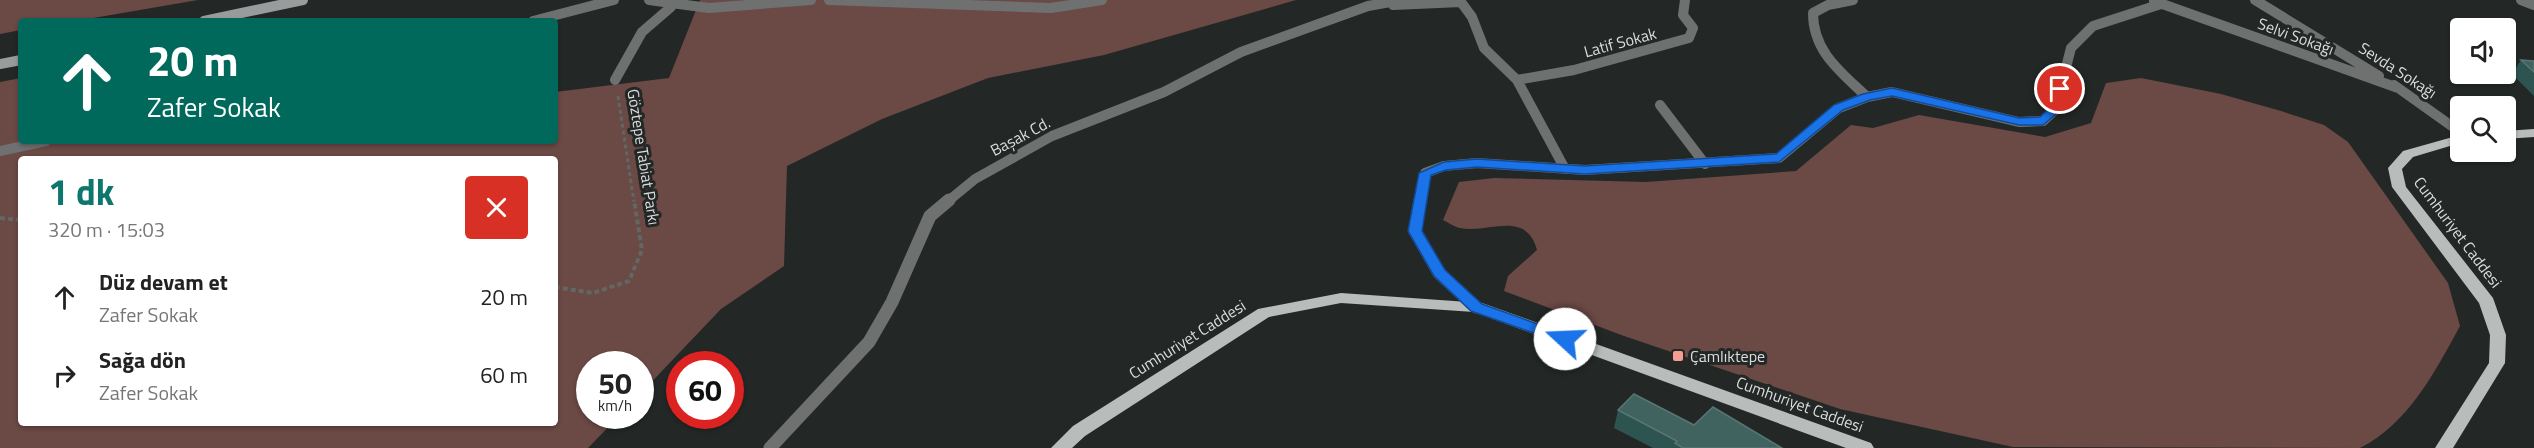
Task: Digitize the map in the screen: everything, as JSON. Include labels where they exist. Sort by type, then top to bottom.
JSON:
[{"type":"main road","points":[[218,18],[303,0]]},
{"type":"main road","points":[[0,64],[18,61]]},
{"type":"main road","points":[[2516,135],[2534,134]]},
{"type":"main road","name":"Cumhuriyet Caddesi","points":[[2444,448],[2497,363],[2498,335],[2487,302],[2399,187],[2395,168],[2408,154],[2450,142]]},
{"type":"main road","name":"Cumhuriyet Caddesi","points":[[1060,448],[1078,431],[1264,313],[1341,298],[1476,307],[1865,448]]},
{"type":"street","points":[[545,18],[614,0]]},
{"type":"street","points":[[649,0],[671,7],[811,0]]},
{"type":"street","points":[[829,0],[1039,8],[1102,0]]},
{"type":"street","name":"Başak Cd.","points":[[770,448],[869,342],[891,302],[930,216],[975,180],[1052,136],[1164,92],[1241,52],[1368,6],[1401,0]]},
{"type":"street","name":"Latif Sokak","points":[[1516,80],[1574,69],[1689,38],[1693,28],[1683,15],[1685,0]]},
{"type":"street","points":[[1853,0],[1828,5],[1813,13],[1811,30],[1821,52],[1867,97]]},
{"type":"street","name":"Sevda Sokağı","points":[[2254,0],[2398,88],[2450,125]]},
{"type":"street","points":[[2521,0],[2534,5]]},
{"type":"street","points":[[1368,6],[1466,1],[1484,48],[1516,80],[1565,169]]},
{"type":"street","points":[[1476,307],[1439,273],[1415,231],[1425,173],[1444,166],[1477,163],[1565,169],[1706,164],[1779,158],[1839,108],[1867,97],[1892,92],[2019,122],[2043,121],[2055,110],[2071,48],[2093,27],[2156,2]]},
{"type":"street","name":"Selvi Sokağı","points":[[2156,2],[2398,88]]},
{"type":"street","name":"Göztepe Tabiat Parkı","points":[[615,80],[642,32],[671,7]]},
{"type":"street","points":[[1660,105],[1706,164]]},
{"type":"street","points":[[0,151],[32,144]]},
{"type":"path","name":"Göztepe Tabiat Parkı","points":[[615,80],[642,250],[629,281]]},
{"type":"path","points":[[0,218],[18,220]]},
{"type":"path","points":[[558,287],[593,293],[629,281]]},
{"type":"shaded area","points":[[0,0],[198,0],[93,18],[18,18],[18,31],[0,34]]},
{"type":"shaded area","points":[[700,0],[1296,0],[1104,55],[988,78],[882,119],[787,166],[784,266],[721,309],[681,351],[666,351],[666,367],[654,379],[654,351],[576,351],[576,429],[606,429],[588,448],[0,448],[0,82],[18,79],[18,144],[558,144],[558,92],[669,78]]},
{"type":"shaded area","points":[[2141,78],[2221,94],[2324,125],[2348,142],[2448,283],[2460,326],[2419,395],[2406,411],[2377,438],[2360,448],[2013,447],[1840,409],[1624,336],[1504,291],[1508,276],[1537,250],[1532,238],[1524,230],[1515,227],[1460,228],[1443,220],[1459,182],[1494,178],[1646,182],[1796,171],[1851,125],[1873,128],[1919,115],[2045,137],[2091,123],[2106,83]]},
{"type":"building","points":[[2521,60],[2534,61],[2534,72]]},
{"type":"building","points":[[1634,394],[1694,425],[1713,407],[1782,448],[1683,448],[1675,443],[1677,441],[1618,410]]},
{"type":"place","name":"Çamlıktepe","points":[[1678,356]]},
{"type":"route","points":[[1565,339],[1476,307],[1439,273],[1415,231],[1425,173],[1444,166],[1477,163],[1585,170],[1779,158],[1839,108],[1867,97],[1892,92],[2019,122],[2043,121],[2055,110],[2060,89]]}]
